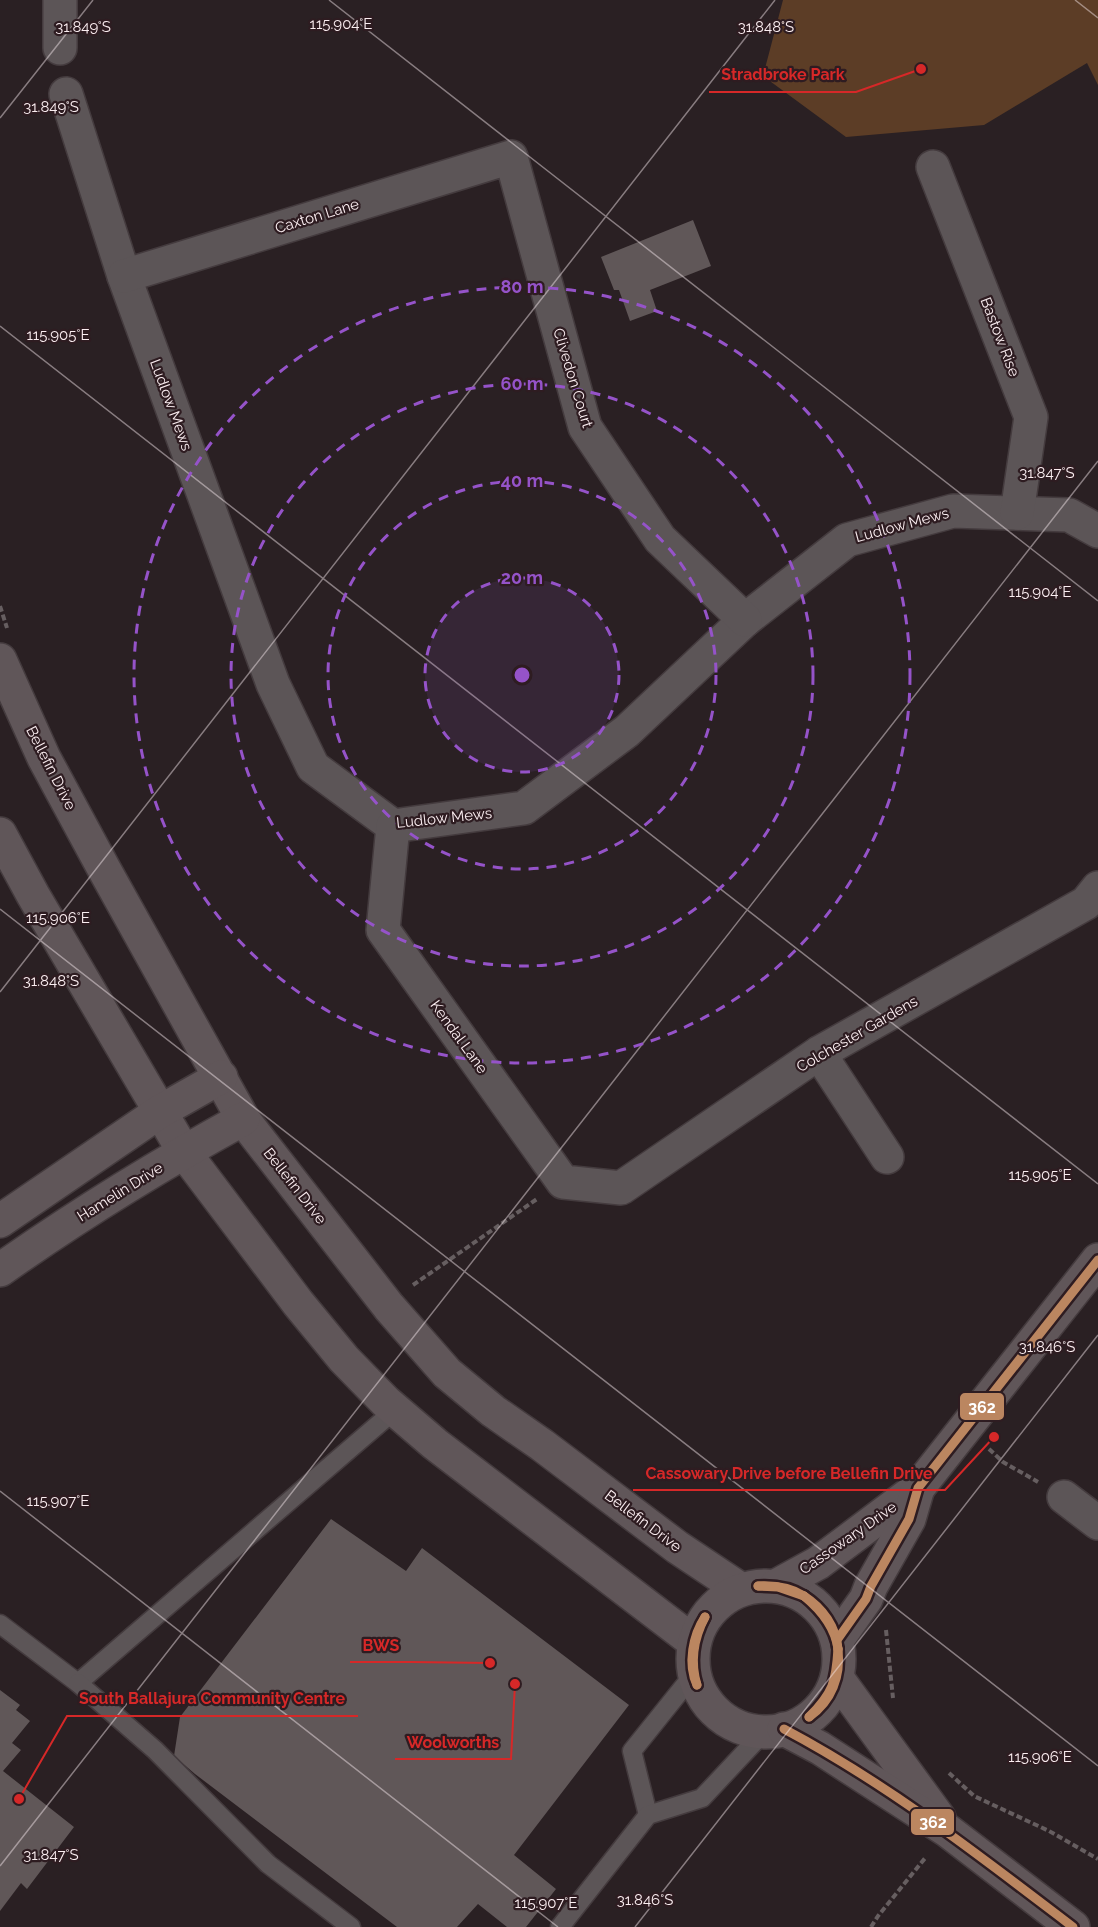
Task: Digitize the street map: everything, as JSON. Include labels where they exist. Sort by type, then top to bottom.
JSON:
[{"type":"main road","name":"Bellefin Drive","points":[[6,649],[44,758],[243,1119],[389,1307],[447,1373],[493,1411],[677,1547],[740,1589]]},
{"type":"main road","points":[[0,834],[33,895],[184,1152],[298,1303],[340,1354],[395,1410],[444,1451],[694,1642]]},
{"type":"main road","points":[[0,1221],[161,1111],[221,1077]]},
{"type":"main road","name":"Hamelin Drive","points":[[0,1270],[51,1234],[184,1152],[243,1119]]},
{"type":"main road","name":"Cassowary Drive","points":[[776,1586],[818,1563],[918,1488],[1098,1260]]},
{"type":"main road","name":"Cassowary Drive","points":[[837,1640],[866,1599],[871,1586],[909,1520],[918,1488]]},
{"type":"main road","points":[[774,1731],[796,1727],[822,1707],[837,1678],[839,1659],[837,1640],[829,1620],[815,1604],[797,1592],[776,1586],[740,1589],[719,1601],[703,1620],[694,1642],[693,1675],[707,1704],[731,1725],[774,1731],[820,1748],[948,1831],[1073,1927]]},
{"type":"main road","points":[[837,1678],[948,1831]]},
{"type":"street","points":[[60,0],[60,48]]},
{"type":"street","name":"Ludlow Mews","points":[[66,94],[124,276],[273,684],[313,767],[393,826],[524,808],[627,731],[745,620],[847,540],[953,511],[1069,515],[1098,531]]},
{"type":"street","name":"Caxton Lane","points":[[124,276],[511,157]]},
{"type":"street","name":"Clivedon Court","points":[[511,157],[585,427],[660,539],[745,620]]},
{"type":"street","name":"Bastow Rise","points":[[933,167],[1031,417],[1017,513]]},
{"type":"street","name":"Kendal Lane","points":[[393,826],[383,930],[563,1182]]},
{"type":"street","name":"Colchester Gardens","points":[[563,1182],[621,1188],[819,1053],[1086,903],[1098,888]]},
{"type":"street","points":[[819,1053],[887,1157]]},
{"type":"street","points":[[1064,1497],[1098,1523]]},
{"type":"lane","points":[[78,1683],[395,1410]]},
{"type":"lane","points":[[0,1624],[78,1683],[155,1750],[268,1864],[351,1927]]},
{"type":"lane","points":[[648,1815],[632,1751],[693,1675]]},
{"type":"lane","points":[[560,1927],[648,1815],[702,1798],[774,1731]]},
{"type":"path","points":[[0,606],[6,649]]},
{"type":"path","points":[[389,1307],[402,1293],[563,1182]]},
{"type":"path","points":[[966,1428],[1003,1462],[1064,1497]]},
{"type":"path","points":[[866,1599],[884,1610],[894,1706]]},
{"type":"path","points":[[942,1766],[974,1796],[1049,1831],[1098,1859]]},
{"type":"path","points":[[871,1927],[921,1862]]},
{"type":"shaded area","points":[[783,0],[1098,0],[1098,85],[1087,63],[984,125],[846,137],[763,76]]},
{"type":"building","points":[[693,220],[711,266],[650,290],[657,311],[630,321],[619,290],[614,290],[601,257]]},
{"type":"building","points":[[331,1519],[406,1571],[422,1548],[629,1705],[514,1855],[556,1889],[526,1927],[507,1927],[478,1904],[457,1927],[397,1927],[174,1756],[180,1717]]},
{"type":"building","points":[[0,1690],[20,1705],[16,1710],[30,1721],[12,1743],[21,1750],[3,1771],[74,1827],[27,1889],[21,1883],[0,1911]]},
{"type":"transit line","name":"362","points":[[837,1640],[866,1599],[909,1519],[918,1488],[1098,1260]]},
{"type":"transit line","name":"362","points":[[758,1586],[782,1587],[804,1596]]},
{"type":"transit line","name":"362","points":[[758,1586],[778,1587],[804,1596]]},
{"type":"transit line","name":"362","points":[[804,1596],[817,1606],[827,1619],[835,1633],[838,1649]]},
{"type":"transit line","name":"362","points":[[804,1596],[826,1620],[834,1633],[838,1649]]},
{"type":"transit line","name":"362","points":[[697,1685],[692,1668],[693,1650],[697,1632],[705,1617]]},
{"type":"transit line","name":"362","points":[[697,1685],[694,1650],[705,1617]]},
{"type":"transit line","name":"362","points":[[809,1717],[832,1686],[838,1649]]},
{"type":"transit line","name":"362","points":[[809,1717],[824,1703],[833,1687],[838,1669],[838,1649]]},
{"type":"transit line","name":"362","points":[[784,1729],[897,1797],[1073,1927]]},
{"type":"place","name":"Stradbroke Park","points":[[921,69]]},
{"type":"place","name":"Cassowary Drive before Bellefin Drive","points":[[994,1437]]},
{"type":"place","name":"BWS","points":[[490,1663]]},
{"type":"place","name":"Woolworths","points":[[515,1684]]},
{"type":"place","name":"South Ballajura Community Centre","points":[[19,1799]]}]
